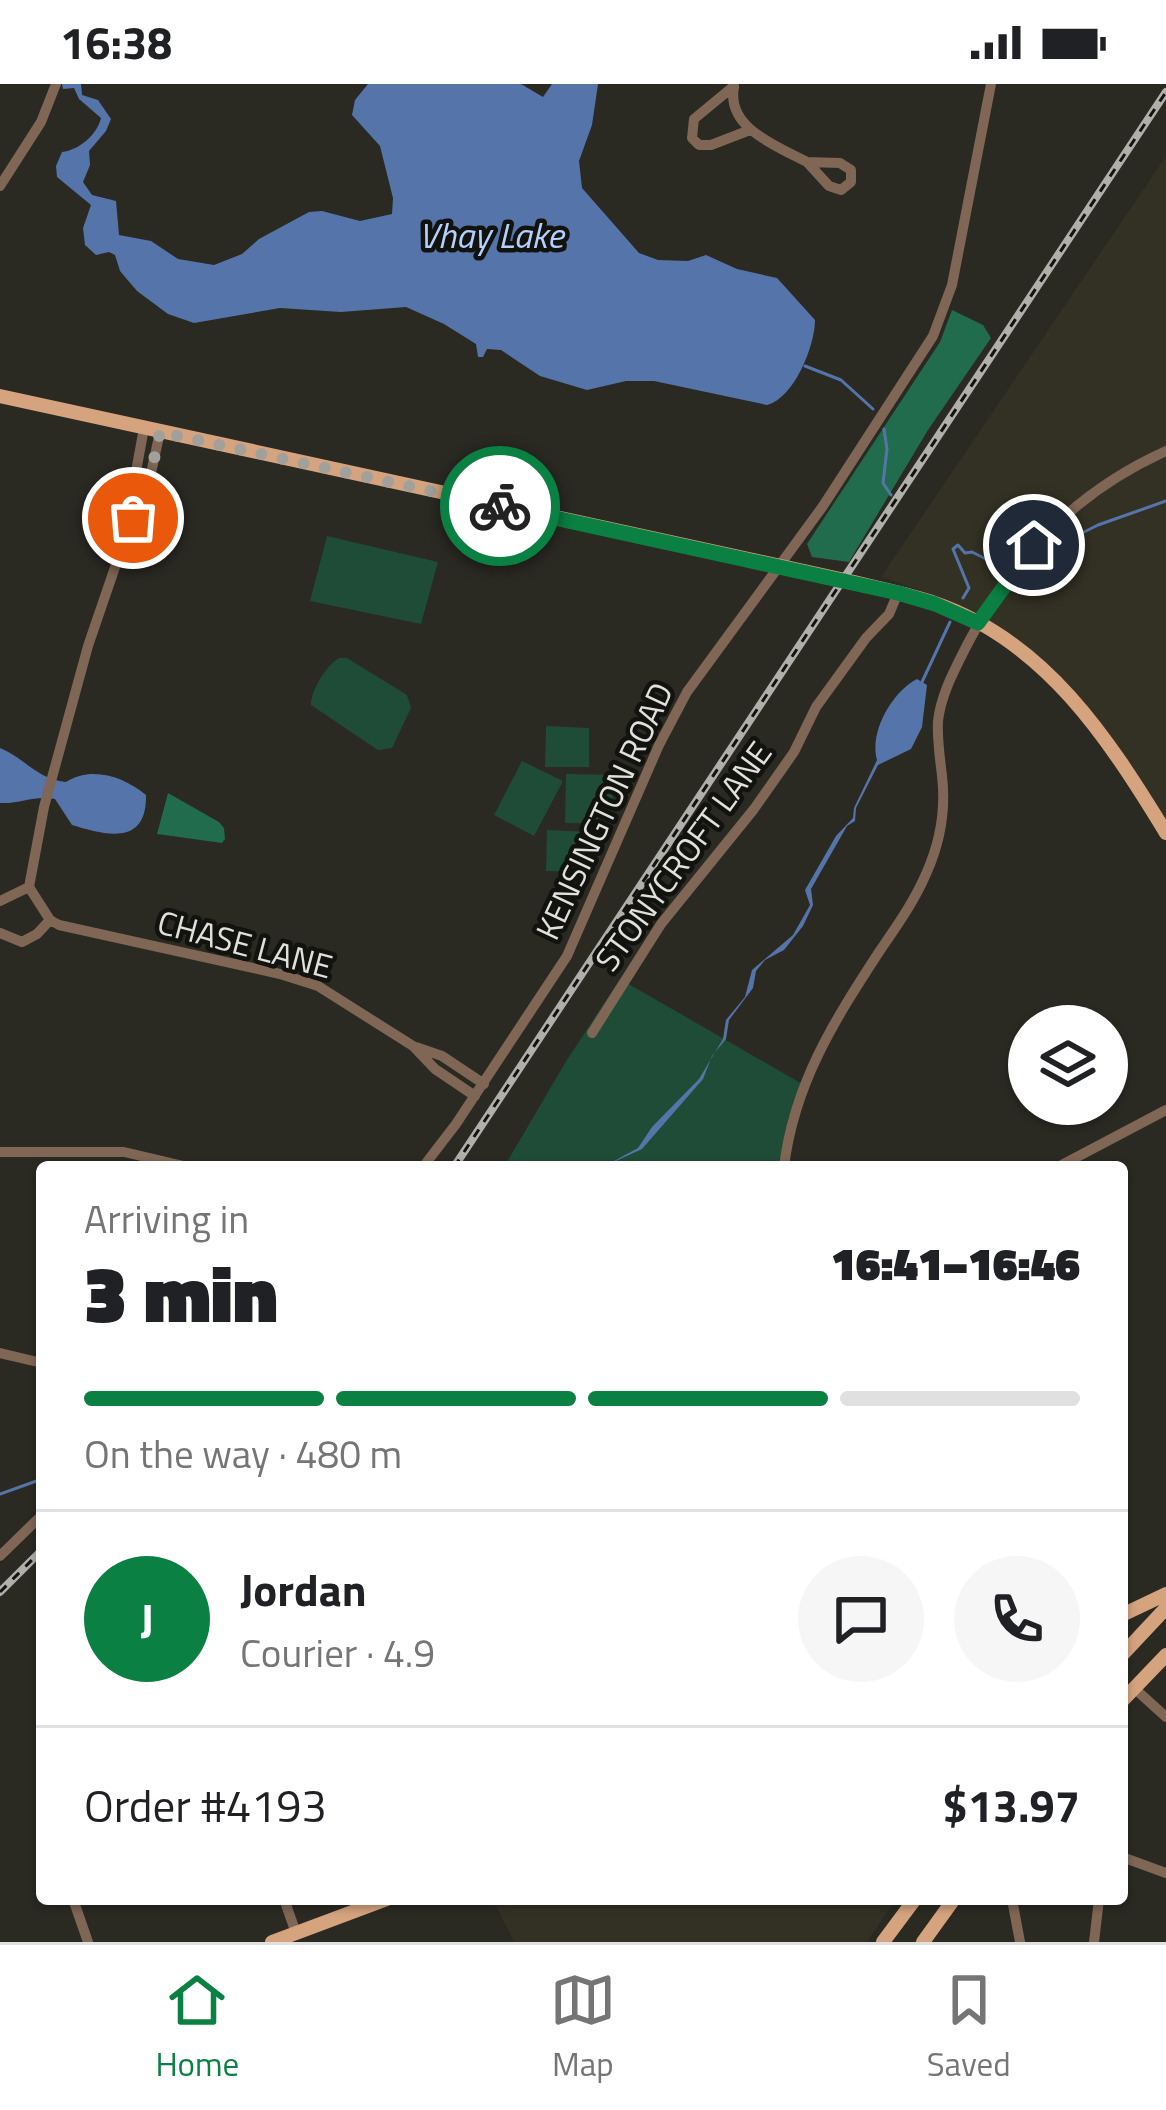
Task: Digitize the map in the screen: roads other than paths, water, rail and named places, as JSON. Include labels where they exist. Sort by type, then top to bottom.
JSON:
[{"type":"main road","points":[[0,396],[935,604],[978,623],[1021,651],[1080,705],[1166,833]]},
{"type":"main road","points":[[1128,1616],[1166,1594]]},
{"type":"main road","points":[[1128,1648],[1166,1608]]},
{"type":"main road","points":[[1128,1625],[1134,1642]]},
{"type":"main road","points":[[1128,1694],[1166,1655]]},
{"type":"main road","points":[[272,1942],[371,1905]]},
{"type":"main road","points":[[883,1942],[911,1905]]},
{"type":"main road","points":[[923,1942],[950,1905]]},
{"type":"street","name":"KENSINGTON ROAD","points":[[427,1161],[567,956],[687,692],[843,476],[940,322],[952,285],[991,84]]},
{"type":"street","points":[[735,85],[734,109],[750,130],[807,162]]},
{"type":"street","points":[[735,85],[694,119],[692,138],[699,145],[712,145],[750,130]]},
{"type":"street","points":[[0,186],[41,122],[55,88]]},
{"type":"street","points":[[50,920],[29,887],[44,807],[93,626],[149,482],[152,430]]},
{"type":"street","points":[[785,1161],[794,1109],[813,1059],[909,907],[934,854],[944,809],[940,711],[978,623],[1020,562],[1055,524],[1108,482],[1166,451]]},
{"type":"street","name":"STONYCROFT LANE","points":[[592,1033],[661,924],[754,809],[794,752],[816,707],[889,614],[898,593]]},
{"type":"street","points":[[0,901],[29,887]]},
{"type":"street","name":"CHASE LANE","points":[[0,933],[22,942],[50,920],[303,980],[413,1046],[435,1069],[475,1096]]},
{"type":"street","name":"CHASE LANE","points":[[413,1046],[442,1056],[484,1084]]},
{"type":"street","points":[[1069,1161],[1166,1110]]},
{"type":"street","points":[[0,1153],[124,1152],[162,1161]]},
{"type":"street","points":[[0,1353],[36,1362]]},
{"type":"street","points":[[0,1556],[36,1521]]},
{"type":"street","points":[[1134,1688],[1166,1717]]},
{"type":"street","points":[[1128,1859],[1166,1873]]},
{"type":"street","points":[[75,1905],[88,1942]]},
{"type":"street","points":[[286,1905],[296,1933]]},
{"type":"street","points":[[1013,1905],[1020,1942]]},
{"type":"street","points":[[1094,1942],[1098,1905]]},
{"type":"water","name":"Vhay Lake","points":[[62,84],[81,84],[82,95],[98,100],[111,119],[89,151],[90,165],[83,182],[92,195],[116,201],[119,235],[151,241],[178,259],[214,265],[242,254],[259,239],[309,212],[360,221],[392,214],[393,198],[380,146],[352,115],[355,100],[368,84],[521,84],[543,97],[552,84],[598,84],[592,125],[579,161],[582,188],[639,253],[658,260],[688,261],[706,255],[737,269],[777,278],[815,320],[807,356],[786,392],[767,405],[654,381],[626,381],[587,390],[540,376],[501,350],[487,349],[478,357],[476,344],[406,307],[341,312],[280,308],[194,323],[168,314],[137,291],[120,271],[115,255],[96,255],[85,245],[83,228],[91,205],[57,177],[56,166],[62,152],[86,141],[101,118],[79,99],[74,88],[63,89]]},
{"type":"water","points":[[917,679],[927,685],[922,727],[911,749],[878,765],[856,808],[855,821],[847,826],[811,889],[813,905],[803,926],[784,950],[756,971],[753,988],[729,1020],[726,1039],[715,1052],[726,1020],[745,997],[752,970],[793,935],[810,905],[805,890],[836,836],[853,818],[854,808],[877,760],[876,737],[885,714],[899,693]]},
{"type":"water","points":[[0,748],[56,780],[96,774],[127,783],[146,795],[140,823],[132,830],[110,834],[72,825],[55,799],[0,803]]},
{"type":"water","points":[[711,1060],[703,1079],[642,1149],[614,1161],[638,1148]]},
{"type":"waterway","points":[[805,366],[841,380],[873,409]]},
{"type":"waterway","points":[[884,429],[883,483],[891,495]]},
{"type":"waterway","points":[[1046,551],[1098,525],[1166,501]]},
{"type":"waterway","points":[[963,598],[969,588],[953,549],[958,545],[965,553],[994,563],[1011,552]]},
{"type":"waterway","points":[[922,682],[950,622]]},
{"type":"waterway","points":[[0,1494],[36,1481]]},
{"type":"railway","points":[[458,1161],[1166,92]]},
{"type":"railway","points":[[0,1592],[36,1556]]}]
